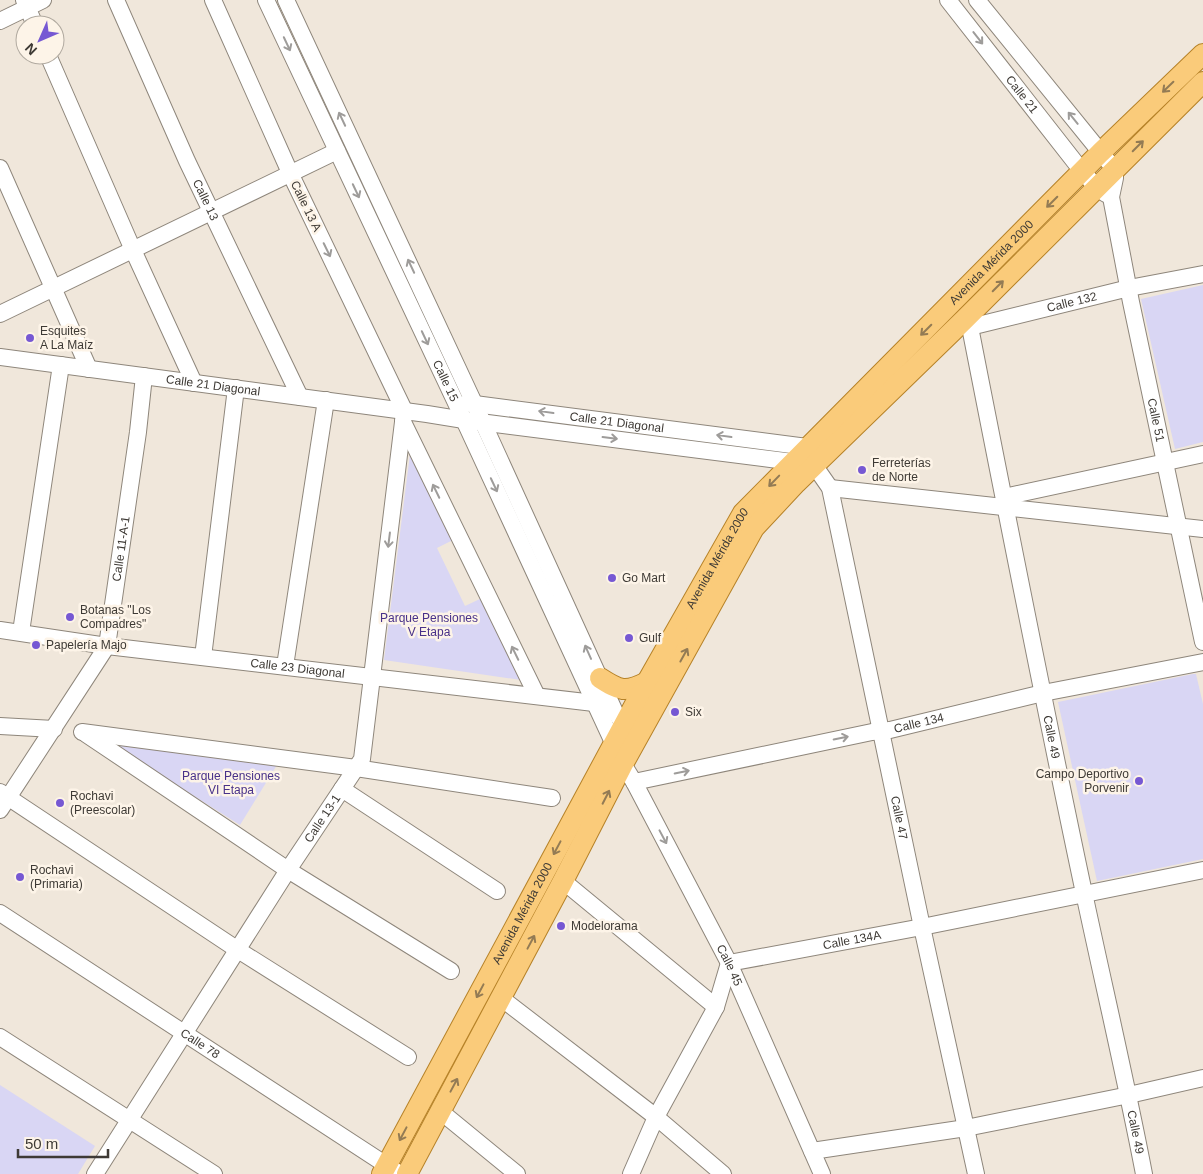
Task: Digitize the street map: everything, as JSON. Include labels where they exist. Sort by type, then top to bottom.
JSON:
[{"type":"main road","name":"Avenida Mérida 2000","points":[[407,1174],[623,764],[754,528],[810,456],[950,306],[1100,153],[1203,54]]},
{"type":"main road","name":"Avenida Mérida 2000","points":[[389,1171],[619,733],[743,513],[792,462],[810,456],[967,323],[1104,192],[1114,170],[1203,82]]},
{"type":"main road","points":[[600,678],[619,690],[628,690],[647,682]]},
{"type":"street","points":[[0,20],[25,4],[43,0]]},
{"type":"street","name":"Calle 13","points":[[116,0],[212,212],[300,397]]},
{"type":"street","name":"Calle 13 A","points":[[213,0],[290,175],[537,696]]},
{"type":"street","name":"Calle 15","points":[[266,0],[464,420],[594,703],[619,733],[636,741]]},
{"type":"street","name":"Calle 15","points":[[286,0],[483,422],[615,712],[623,764]]},
{"type":"street","name":"Calle 21","points":[[948,0],[1083,171],[1104,192]]},
{"type":"street","name":"Calle 21","points":[[978,0],[1114,170]]},
{"type":"street","points":[[52,65],[133,250],[194,383]]},
{"type":"street","points":[[0,314],[337,151]]},
{"type":"street","points":[[0,168],[89,369]]},
{"type":"street","name":"Calle 51","points":[[1104,192],[1128,288],[1203,642]]},
{"type":"street","name":"Calle 132","points":[[967,323],[1128,288],[1203,274]]},
{"type":"street","points":[[950,306],[967,323]]},
{"type":"street","name":"Calle 49","points":[[967,323],[1084,894],[1129,1095],[1144,1174]]},
{"type":"street","name":"Calle 21 Diagonal","points":[[0,357],[326,400],[403,416],[427,414],[792,462]]},
{"type":"street","points":[[21,632],[61,365]]},
{"type":"street","name":"Calle 11-A-1","points":[[3,800],[54,729],[107,646],[138,432],[144,376]]},
{"type":"street","points":[[203,657],[236,388]]},
{"type":"street","points":[[286,666],[326,400]]},
{"type":"street","name":"Calle 21 Diagonal","points":[[427,414],[456,404],[474,403],[810,456]]},
{"type":"street","name":"Calle 13-1","points":[[95,1174],[288,870],[362,759],[403,416]]},
{"type":"street","points":[[1004,502],[1203,454]]},
{"type":"street","name":"Calle 47","points":[[810,456],[830,488],[976,1174]]},
{"type":"street","points":[[830,488],[1004,502],[1203,529]]},
{"type":"street","name":"Calle 23 Diagonal","points":[[0,630],[107,646],[594,703]]},
{"type":"street","name":"Calle 134","points":[[634,782],[881,731],[1043,693],[1203,662]]},
{"type":"street","points":[[0,726],[54,729]]},
{"type":"street","points":[[451,971],[288,870],[82,732],[356,768],[552,798]]},
{"type":"street","name":"Calle 45","points":[[623,764],[729,963],[822,1174]]},
{"type":"street","points":[[342,789],[497,891]]},
{"type":"street","points":[[3,800],[408,1057]]},
{"type":"street","name":"Calle 134A","points":[[729,963],[922,927],[1203,870]]},
{"type":"street","points":[[563,881],[716,1007]]},
{"type":"street","name":"Calle 78","points":[[0,913],[185,1033],[389,1171]]},
{"type":"street","points":[[631,1174],[656,1117],[716,1007],[729,963]]},
{"type":"street","points":[[501,998],[656,1117],[724,1174]]},
{"type":"street","points":[[0,1037],[214,1174]]},
{"type":"street","points":[[812,1151],[966,1128],[1203,1078]]},
{"type":"street","points":[[440,1111],[517,1174]]},
{"type":"green space","points":[[1203,285],[1203,442],[1175,449],[1141,299]]},
{"type":"green space","name":"Parque Pensiones V Etapa","points":[[411,446],[455,539],[437,548],[465,606],[482,598],[521,680],[384,660]]},
{"type":"green space","name":"Campo Deportivo Porvenir","points":[[1196,674],[1203,704],[1203,859],[1097,881],[1058,702]]},
{"type":"green space","name":"Parque Pensiones VI Etapa","points":[[97,735],[280,760],[240,825]]},
{"type":"green space","points":[[0,1085],[95,1146],[78,1174],[0,1174]]},
{"type":"place","name":"Esquites A La Maíz","points":[[30,338]]},
{"type":"place","name":"Ferreterías de Norte","points":[[862,470]]},
{"type":"place","name":"Go Mart","points":[[612,578]]},
{"type":"place","name":"Botanas \"Los Compadres\"","points":[[70,617]]},
{"type":"place","name":"Gulf","points":[[629,638]]},
{"type":"place","name":"Papelería Majo","points":[[36,645]]},
{"type":"place","name":"Six","points":[[675,712]]},
{"type":"place","name":"Campo Deportivo Porvenir","points":[[1139,781]]},
{"type":"place","name":"Rochavi (Preescolar)","points":[[60,803]]},
{"type":"place","name":"Rochavi (Primaria)","points":[[20,877]]},
{"type":"place","name":"Modelorama","points":[[561,926]]}]
